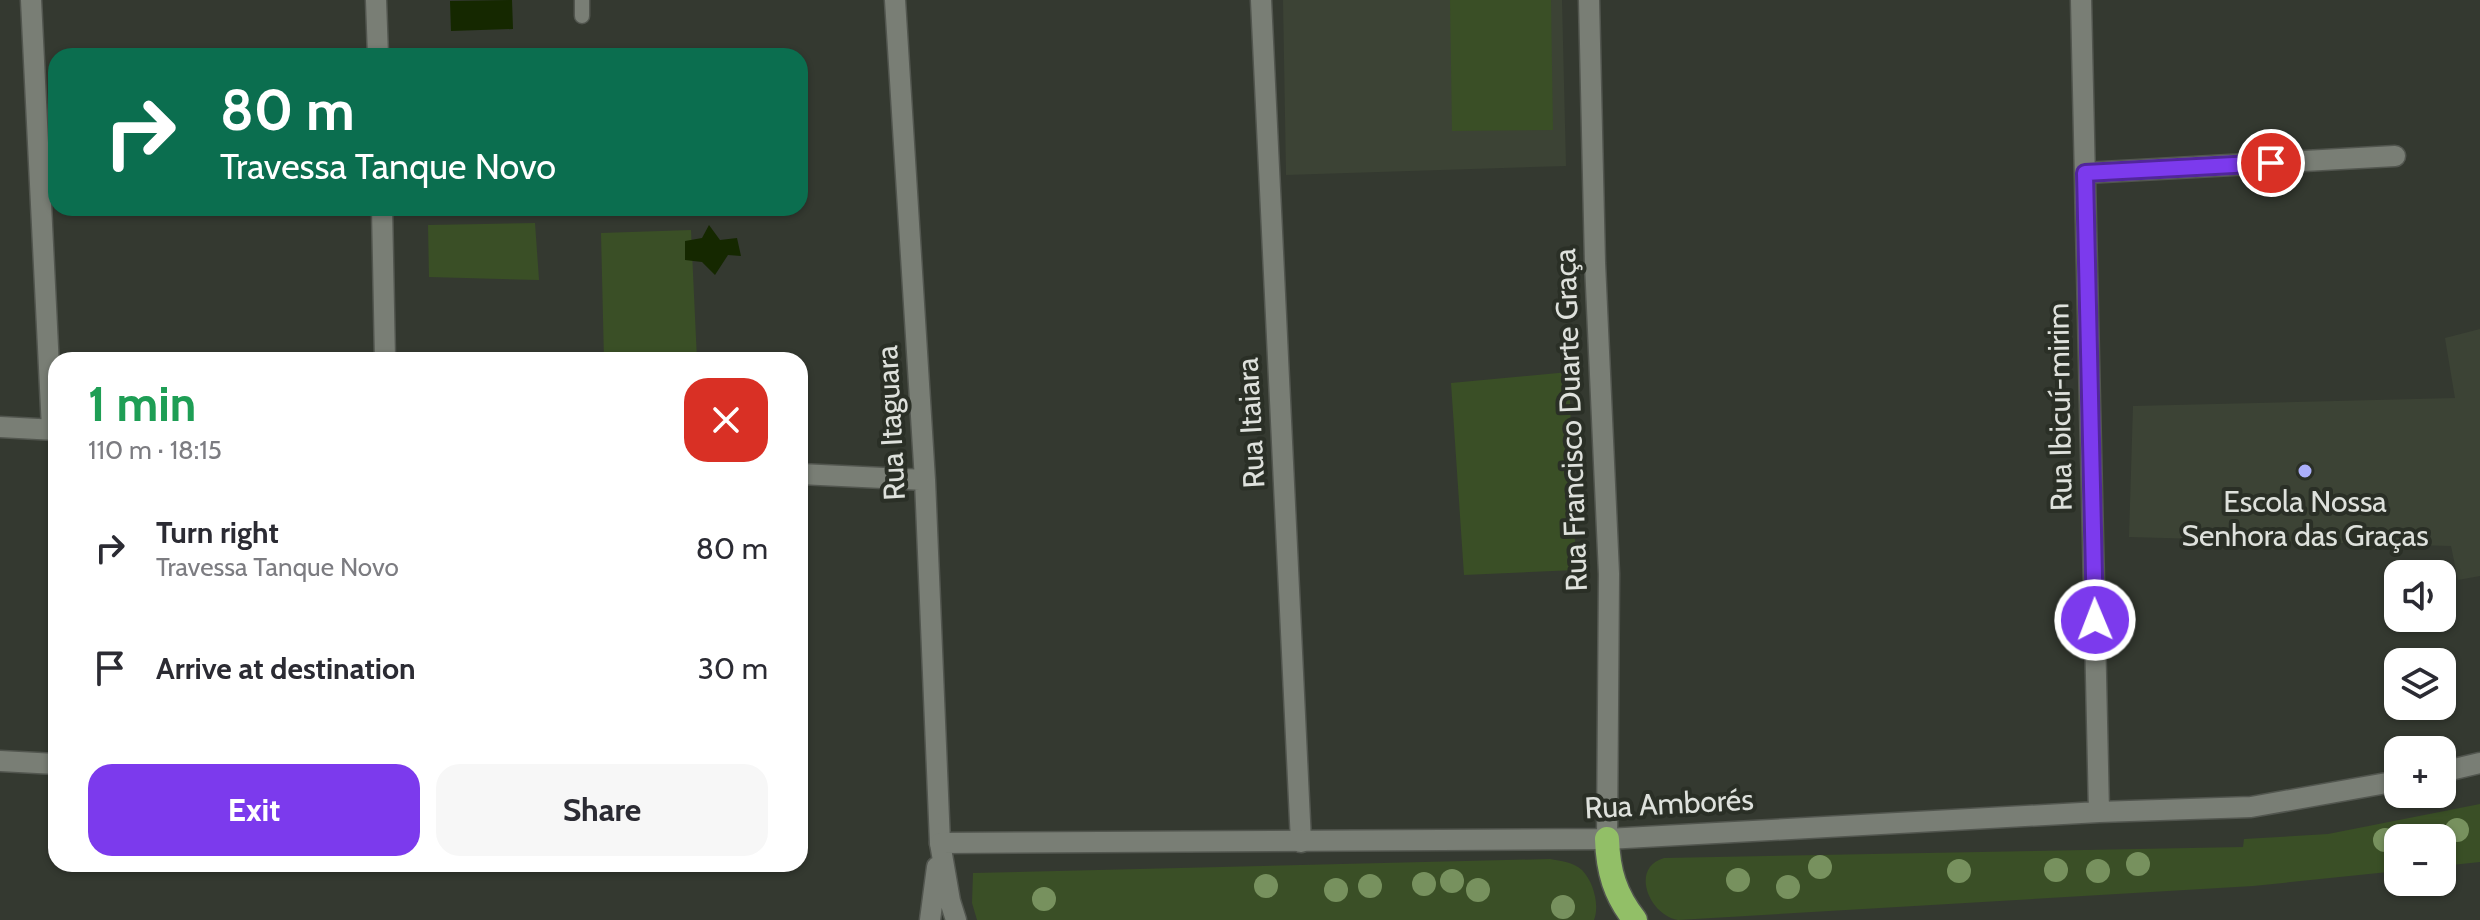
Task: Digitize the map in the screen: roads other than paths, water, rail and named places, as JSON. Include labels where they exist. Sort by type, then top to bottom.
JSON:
[{"type":"highway","points":[[1607,839],[1608,858],[1620,900],[1635,920]]},
{"type":"street","points":[[31,0],[50,352]]},
{"type":"street","points":[[376,0],[378,48]]},
{"type":"street","name":"Rua Itaguara","points":[[895,0],[925,480],[940,843],[956,920]]},
{"type":"street","name":"Rua Itaiara","points":[[1261,0],[1301,842]]},
{"type":"street","name":"Rua Francisco Duarte Graça","points":[[1589,0],[1595,263],[1609,574],[1607,839]]},
{"type":"street","name":"Rua Ibicuí-mirim","points":[[2081,0],[2099,812]]},
{"type":"street","points":[[2085,173],[2395,156]]},
{"type":"street","points":[[382,216],[385,352]]},
{"type":"street","points":[[0,427],[48,430]]},
{"type":"street","points":[[808,474],[925,480]]},
{"type":"street","points":[[0,761],[48,764]]},
{"type":"street","points":[[2456,769],[2480,763]]},
{"type":"street","name":"Rua Amborés","points":[[940,843],[1607,839],[2099,812],[2251,807],[2384,783]]},
{"type":"street","name":"Rua Itaguara","points":[[930,920],[940,843]]},
{"type":"lane","points":[[582,0],[582,16]]},
{"type":"place","name":"Escola Nossa Senhora das Graças","points":[[2305,471]]}]
